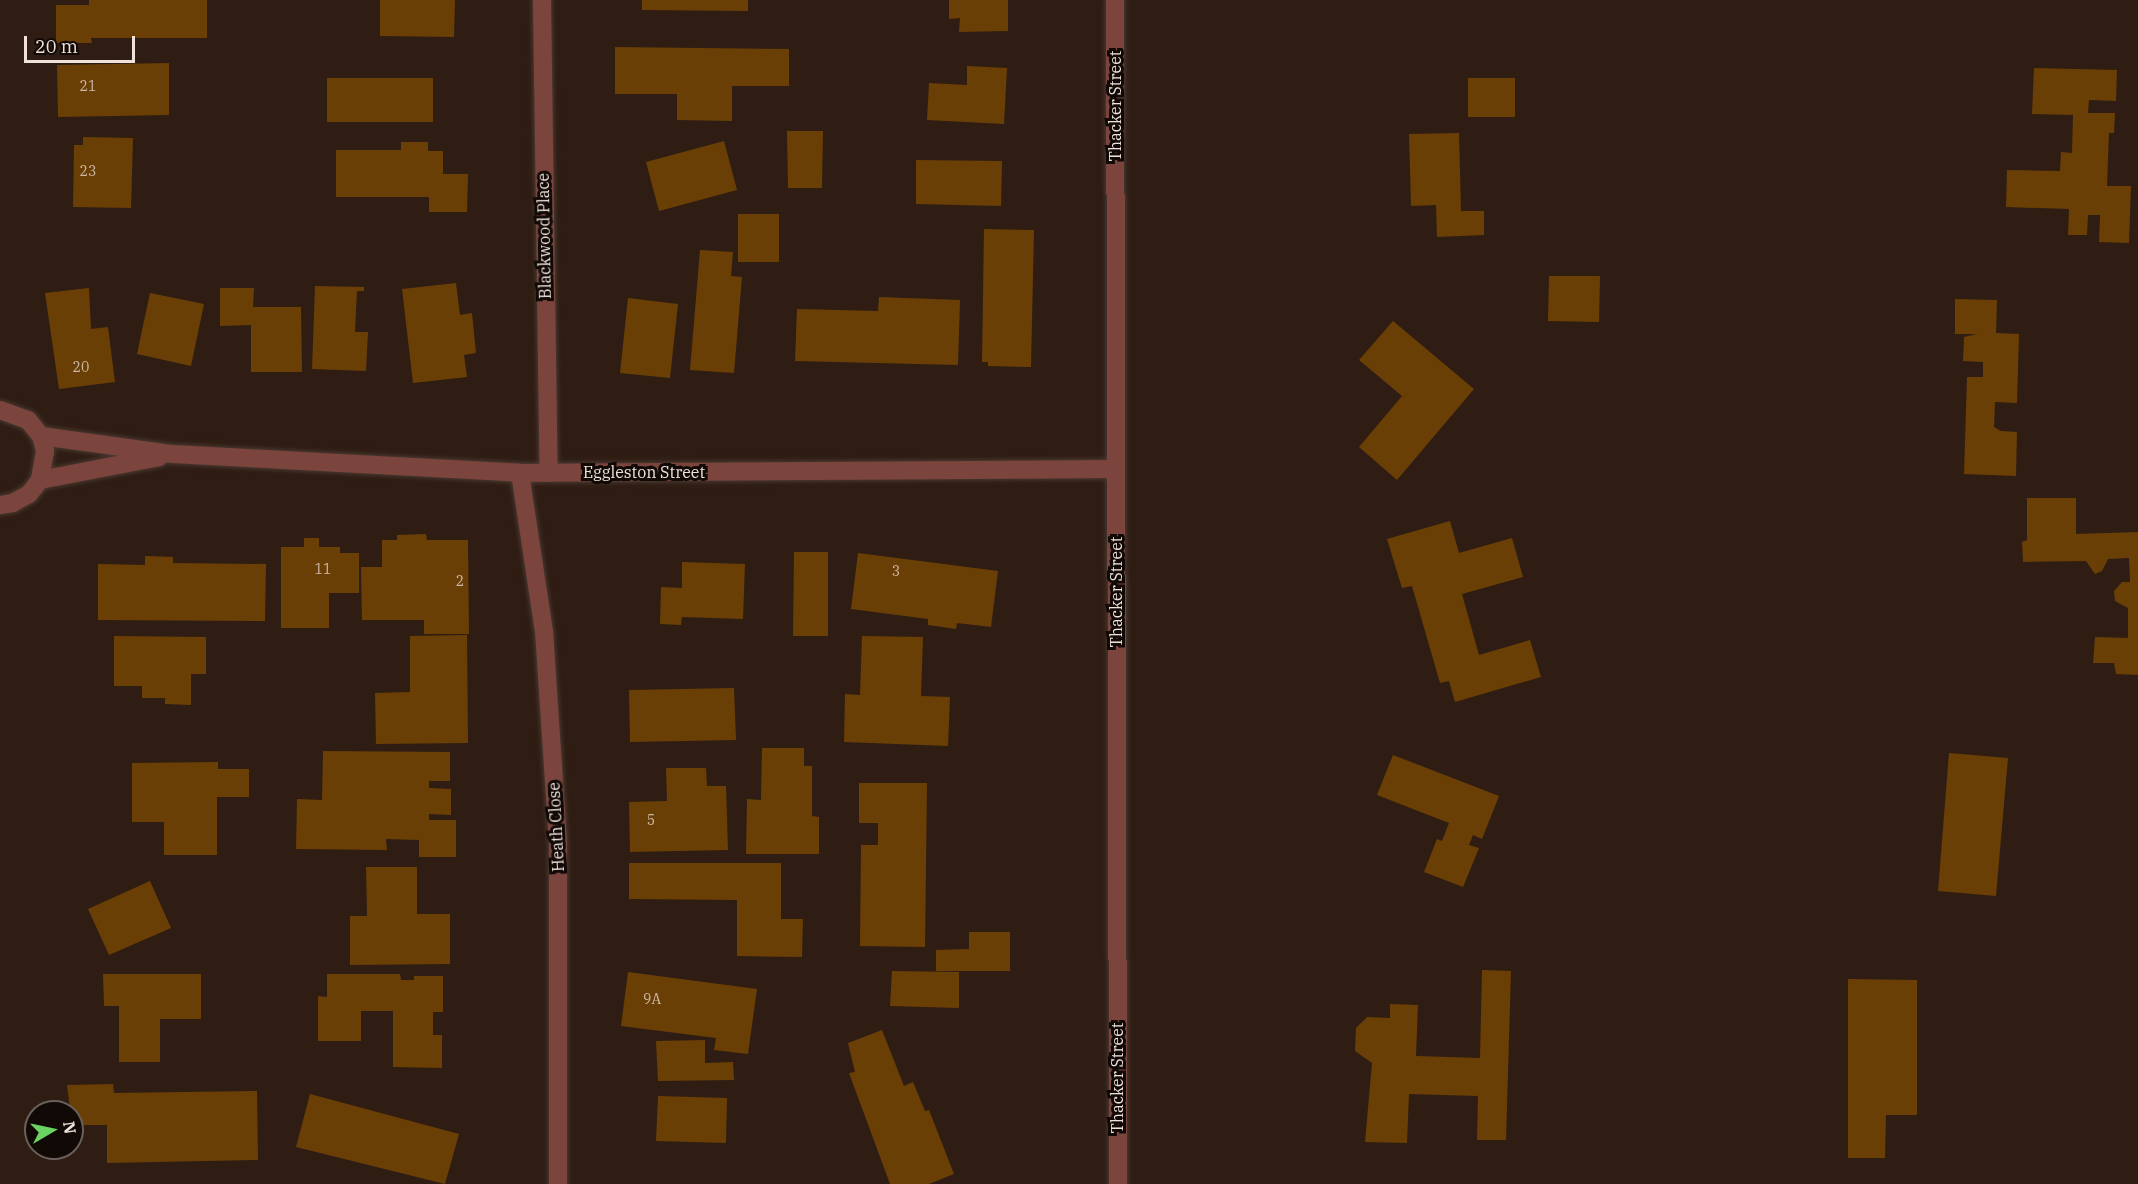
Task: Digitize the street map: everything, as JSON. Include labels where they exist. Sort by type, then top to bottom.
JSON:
[{"type":"street","name":"Blackwood Place","points":[[542,0],[549,473]]},
{"type":"street","name":"Thacker Street","points":[[1115,0],[1118,1184]]},
{"type":"street","points":[[0,410],[27,420],[41,436],[45,466],[40,480],[29,494],[13,503],[0,505]]},
{"type":"street","name":"Eggleston Street","points":[[41,436],[173,454],[549,473],[1116,469]]},
{"type":"street","name":"Eggleston Street","points":[[40,480],[173,454]]},
{"type":"street","name":"Heath Close","points":[[520,472],[544,631],[558,843],[558,1184]]},
{"type":"building","points":[[89,0],[207,0],[207,38],[91,38],[92,43],[56,43],[56,5],[89,5]]},
{"type":"building","points":[[380,0],[455,0],[454,37],[380,36]]},
{"type":"building","points":[[642,0],[748,0],[748,11],[642,10]]},
{"type":"building","points":[[949,0],[1008,0],[1008,31],[959,32],[960,18],[949,19]]},
{"type":"building","points":[[615,47],[789,49],[789,86],[732,86],[732,121],[677,120],[677,94],[615,94]]},
{"type":"building","points":[[169,63],[169,115],[58,117],[57,65]]},
{"type":"building","points":[[967,66],[1007,68],[1004,124],[927,120],[929,83],[967,85]]},
{"type":"building","points":[[2034,68],[2117,70],[2116,101],[2089,100],[2088,113],[2115,113],[2114,133],[2109,133],[2107,186],[2131,186],[2129,243],[2099,242],[2100,215],[2088,215],[2087,235],[2068,235],[2069,209],[2006,207],[2007,170],[2060,171],[2061,152],[2072,153],[2073,115],[2032,114]]},
{"type":"building","points":[[327,78],[433,78],[433,122],[327,122]]},
{"type":"building","points":[[1468,78],[1515,78],[1515,117],[1468,117]]},
{"type":"building","points":[[787,131],[823,131],[822,188],[788,188]]},
{"type":"building","points":[[1459,133],[1461,211],[1484,211],[1484,235],[1437,237],[1436,205],[1411,206],[1409,134]]},
{"type":"building","points":[[83,137],[133,138],[131,208],[73,207],[74,145],[83,145]]},
{"type":"building","points":[[724,141],[737,190],[659,211],[646,162]]},
{"type":"building","points":[[401,142],[428,142],[428,151],[443,151],[443,174],[468,174],[467,212],[429,212],[429,197],[336,197],[336,150],[401,150]]},
{"type":"building","points":[[916,160],[1002,161],[1001,206],[916,204]]},
{"type":"building","points":[[738,214],[779,214],[779,262],[738,262]]},
{"type":"building","points":[[984,229],[1034,230],[1031,367],[988,366],[988,362],[982,362]]},
{"type":"building","points":[[700,250],[733,252],[731,276],[742,277],[734,373],[690,370]]},
{"type":"building","points":[[1549,276],[1600,276],[1599,322],[1548,321]]},
{"type":"building","points":[[456,283],[460,315],[472,313],[476,353],[464,355],[467,377],[413,383],[402,289]]},
{"type":"building","points":[[315,286],[364,287],[364,291],[357,291],[355,332],[368,332],[366,371],[312,369]]},
{"type":"building","points":[[89,288],[91,329],[108,327],[115,382],[59,389],[45,293]]},
{"type":"building","points":[[220,288],[254,288],[253,307],[301,307],[302,372],[251,372],[251,325],[220,326]]},
{"type":"building","points":[[150,293],[204,304],[191,366],[137,354]]},
{"type":"building","points":[[879,297],[960,300],[958,365],[795,361],[797,309],[878,311]]},
{"type":"building","points":[[628,298],[678,304],[670,378],[620,373]]},
{"type":"building","points":[[1955,299],[1997,300],[1996,333],[2019,334],[2017,403],[1995,402],[1994,427],[2001,431],[2017,432],[2016,476],[1964,474],[1967,377],[1983,377],[1983,362],[1963,361],[1964,337],[1977,334],[1955,334]]},
{"type":"building","points":[[1393,321],[1474,389],[1397,480],[1359,447],[1402,396],[1359,360]]},
{"type":"building","points":[[2027,498],[2076,498],[2076,534],[2138,532],[2138,675],[2116,674],[2114,663],[2093,663],[2095,637],[2128,638],[2128,608],[2115,601],[2114,591],[2122,582],[2130,582],[2129,558],[2108,559],[2102,571],[2095,574],[2086,561],[2023,562],[2022,542],[2027,540]]},
{"type":"building","points":[[1450,521],[1459,553],[1512,538],[1523,577],[1462,594],[1479,655],[1530,640],[1541,677],[1455,702],[1449,681],[1440,683],[1412,586],[1402,588],[1387,539]]},
{"type":"building","points":[[426,534],[427,540],[468,540],[469,634],[424,634],[424,620],[362,620],[361,567],[382,567],[382,540],[397,540],[397,535]]},
{"type":"building","points":[[304,538],[319,538],[319,547],[340,547],[340,553],[359,553],[359,593],[329,593],[329,628],[281,628],[281,547],[304,547]]},
{"type":"building","points":[[794,552],[828,552],[828,636],[793,636]]},
{"type":"building","points":[[858,553],[998,571],[991,627],[957,623],[956,629],[928,625],[928,619],[851,609]]},
{"type":"building","points":[[145,556],[173,557],[173,563],[266,564],[265,621],[98,620],[98,564],[145,565]]},
{"type":"building","points":[[682,562],[745,564],[743,619],[682,617],[681,625],[660,624],[661,587],[682,588]]},
{"type":"building","points":[[467,635],[468,743],[376,744],[375,693],[410,692],[410,636]]},
{"type":"building","points":[[114,636],[206,637],[206,674],[191,674],[191,705],[165,704],[165,698],[142,698],[142,686],[114,686]]},
{"type":"building","points":[[862,636],[923,637],[921,696],[950,697],[948,746],[844,742],[845,694],[860,695]]},
{"type":"building","points":[[734,688],[736,740],[630,742],[629,690]]},
{"type":"building","points":[[762,748],[804,748],[804,766],[812,766],[812,816],[819,817],[819,854],[746,854],[747,799],[761,800]]},
{"type":"building","points":[[323,751],[450,752],[450,781],[429,781],[429,788],[451,789],[451,815],[429,814],[429,820],[456,820],[456,857],[419,857],[419,840],[386,839],[387,850],[296,849],[297,799],[322,800]]},
{"type":"building","points":[[1949,753],[2008,758],[1996,896],[1938,891]]},
{"type":"building","points":[[1393,755],[1499,796],[1482,839],[1473,835],[1469,845],[1479,848],[1463,887],[1424,872],[1437,839],[1442,841],[1449,823],[1377,795]]},
{"type":"building","points":[[218,762],[218,769],[249,769],[249,797],[217,797],[217,855],[164,855],[164,822],[132,822],[132,763]]},
{"type":"building","points":[[666,768],[706,768],[707,786],[726,786],[728,850],[630,852],[629,802],[667,801]]},
{"type":"building","points":[[859,783],[927,783],[925,947],[860,946],[861,845],[878,845],[878,823],[859,823]]},
{"type":"building","points":[[629,863],[781,863],[781,919],[803,919],[802,957],[737,956],[737,900],[629,899]]},
{"type":"building","points":[[366,867],[417,867],[417,914],[450,914],[450,964],[350,965],[350,916],[367,916]]},
{"type":"building","points":[[150,881],[171,928],[109,955],[88,909]]},
{"type":"building","points":[[969,932],[1010,932],[1010,971],[936,971],[936,950],[969,949]]},
{"type":"building","points":[[1482,970],[1511,971],[1506,1140],[1477,1140],[1478,1096],[1409,1094],[1407,1143],[1365,1142],[1372,1063],[1355,1051],[1356,1028],[1367,1017],[1390,1018],[1390,1004],[1418,1005],[1416,1056],[1480,1058]]},
{"type":"building","points":[[892,971],[959,972],[959,1008],[890,1006]]},
{"type":"building","points":[[628,972],[757,989],[748,1054],[714,1050],[716,1038],[621,1026]]},
{"type":"building","points":[[103,974],[201,974],[201,1019],[160,1019],[160,1062],[119,1062],[119,1006],[104,1006]]},
{"type":"building","points":[[327,974],[400,974],[401,980],[414,980],[414,976],[443,976],[443,1012],[433,1012],[433,1035],[442,1035],[442,1068],[393,1067],[393,1011],[361,1011],[361,1041],[318,1041],[318,996],[327,997]]},
{"type":"building","points":[[1848,979],[1917,980],[1917,1115],[1886,1115],[1885,1158],[1848,1158]]},
{"type":"building","points":[[882,1030],[904,1086],[913,1082],[925,1111],[929,1110],[954,1174],[929,1184],[890,1184],[849,1073],[855,1072],[848,1043]]},
{"type":"building","points":[[705,1040],[705,1063],[733,1062],[734,1080],[658,1081],[656,1041]]},
{"type":"building","points":[[113,1084],[114,1093],[257,1091],[258,1160],[107,1163],[107,1125],[84,1125],[84,1100],[69,1100],[67,1085]]},
{"type":"building","points":[[310,1094],[459,1134],[445,1184],[296,1147]]},
{"type":"building","points":[[658,1096],[727,1098],[726,1143],[656,1141]]}]
